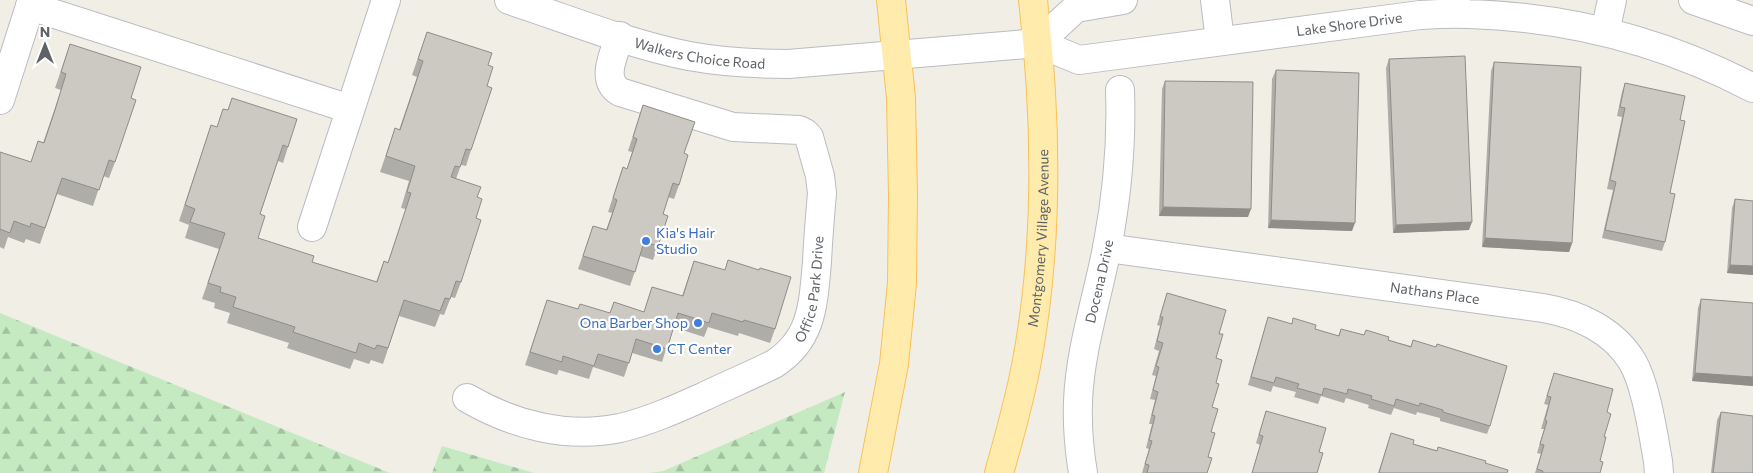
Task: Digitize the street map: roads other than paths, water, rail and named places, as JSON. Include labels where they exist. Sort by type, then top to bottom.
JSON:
[{"type":"main road","points":[[873,473],[894,364],[902,283],[903,195],[900,98],[891,0]]},
{"type":"main road","name":"Montgomery Village Avenue","points":[[998,473],[1009,440],[1026,366],[1040,266],[1044,169],[1038,43],[1033,0]]},
{"type":"street","points":[[312,227],[386,0]]},
{"type":"street","name":"Walkers Choice Road","points":[[510,0],[688,56],[750,64],[788,64],[1038,43]]},
{"type":"street","points":[[1038,43],[1076,8],[1123,0]]},
{"type":"street","points":[[1215,0],[1220,41]]},
{"type":"street","points":[[1605,32],[1612,0]]},
{"type":"street","points":[[1693,0],[1753,21]]},
{"type":"street","points":[[0,100],[31,3],[350,109]]},
{"type":"street","name":"Lake Shore Drive","points":[[1038,43],[1079,60],[1368,21],[1420,15],[1468,14],[1525,18],[1605,32],[1644,42],[1729,76],[1753,88]]},
{"type":"street","name":"Office Park Drive","points":[[467,398],[482,408],[521,422],[552,429],[590,432],[620,428],[664,414],[774,364],[784,358],[797,344],[807,326],[813,304],[822,193],[820,176],[808,137],[800,130],[746,128],[721,124],[620,92],[611,83],[609,75],[620,36]]},
{"type":"street","name":"Docena Drive","points":[[1083,473],[1079,446],[1078,400],[1084,355],[1107,248],[1120,155],[1120,90]]},
{"type":"street","name":"Nathans Place","points":[[1107,248],[1548,309],[1583,319],[1604,331],[1620,345],[1633,362],[1642,385],[1659,473]]},
{"type":"place","name":"Kia's Hair Studio","points":[[646,241]]},
{"type":"place","name":"Ona Barber Shop","points":[[698,323]]},
{"type":"place","name":"CT Center","points":[[657,349]]}]
